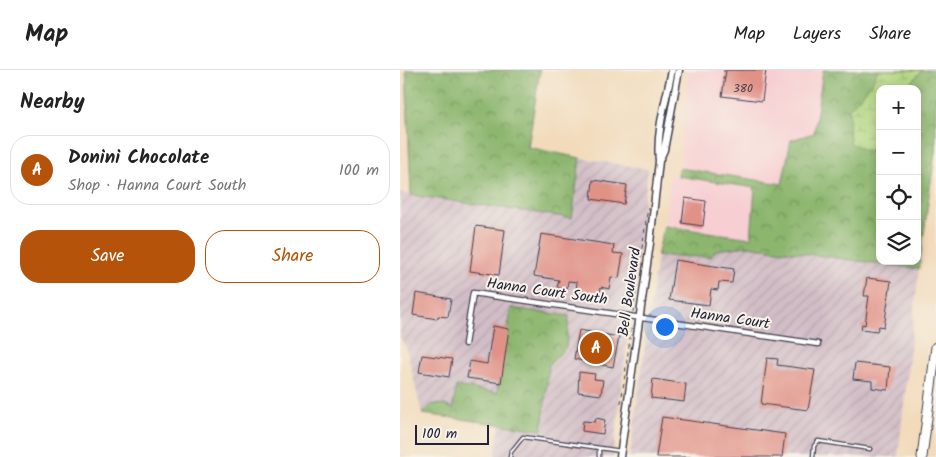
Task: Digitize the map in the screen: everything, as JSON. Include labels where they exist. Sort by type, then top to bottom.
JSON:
[{"type":"highway","points":[[922,457],[936,348]]},
{"type":"main road","name":"Bell Boulevard","points":[[621,454],[651,234],[659,161],[659,131],[672,70]]},
{"type":"main road","name":"Bell Boulevard","points":[[659,161],[664,150],[680,70]]},
{"type":"street","name":"Hanna Court South","points":[[466,344],[473,293],[639,318]]},
{"type":"street","name":"Hanna Court","points":[[639,318],[818,344]]},
{"type":"lane","points":[[510,457],[511,452],[523,437],[599,448],[621,454]]},
{"type":"lane","points":[[813,457],[814,446],[818,441],[870,449]]},
{"type":"lane","points":[[599,448],[599,457]]},
{"type":"path","points":[[723,80],[724,70]]},
{"type":"path","points":[[633,313],[649,201]]},
{"type":"path","points":[[622,402],[632,324]]},
{"type":"shaded area","points":[[689,70],[823,70],[814,133],[791,141],[782,185],[679,168]]},
{"type":"shaded area","points":[[580,158],[648,169],[613,457],[495,457],[500,425],[542,430],[549,364],[555,361],[558,354],[566,347],[497,394],[457,386],[453,410],[433,404],[422,414],[406,347],[400,338],[400,193],[572,218]]},
{"type":"shaded area","points":[[671,174],[756,188],[751,238],[664,226]]},
{"type":"shaded area","points":[[748,246],[876,263],[876,265],[919,269],[898,457],[630,457],[657,256],[711,257],[716,250]]},
{"type":"green space","points":[[406,70],[540,70],[528,147],[580,158],[572,218],[411,195]]},
{"type":"green space","points":[[823,70],[936,70],[936,145],[921,254],[921,85],[876,85],[876,263],[748,246],[716,250],[711,257],[657,256],[664,226],[751,238],[755,188],[678,176],[679,168],[782,184],[791,140],[814,133]]},
{"type":"green space","points":[[878,70],[922,70],[909,85],[876,85],[876,144],[873,150],[864,150],[850,143],[849,109],[871,85]]},
{"type":"green space","points":[[889,265],[920,265],[919,269]]},
{"type":"green space","points":[[511,308],[569,316],[566,347],[549,364],[542,430],[422,414],[433,404],[445,405],[453,409],[456,386],[497,393]]},
{"type":"building","points":[[726,70],[766,70],[762,101],[722,96]]},
{"type":"building","points":[[593,180],[627,185],[624,204],[591,199]]},
{"type":"building","points":[[685,198],[706,201],[703,226],[682,223]]},
{"type":"building","points":[[476,226],[505,230],[499,275],[470,271]]},
{"type":"building","points":[[541,234],[614,245],[613,253],[623,254],[619,278],[611,277],[609,289],[601,287],[600,294],[576,291],[577,282],[568,281],[567,289],[557,288],[559,280],[534,276]]},
{"type":"building","points":[[675,260],[734,269],[732,283],[719,282],[718,290],[711,289],[709,305],[669,300]]},
{"type":"building","points":[[867,278],[891,281],[884,327],[879,326],[877,331],[861,329],[862,324],[865,325],[869,296],[864,296]]},
{"type":"building","points":[[416,293],[451,299],[448,317],[438,316],[437,319],[413,315]]},
{"type":"building","points":[[493,326],[509,329],[501,383],[467,378],[470,361],[487,364]]},
{"type":"building","points":[[579,330],[619,337],[613,367],[574,359]]},
{"type":"building","points":[[422,355],[452,359],[449,377],[419,372]]},
{"type":"building","points":[[767,358],[778,359],[777,365],[815,370],[808,410],[761,404]]},
{"type":"building","points":[[855,363],[890,367],[888,390],[872,388],[872,381],[853,379]]},
{"type":"building","points":[[579,372],[595,374],[594,379],[603,380],[601,395],[578,392]]},
{"type":"building","points":[[653,379],[686,384],[684,402],[651,398]]},
{"type":"building","points":[[662,417],[785,434],[782,457],[656,457]]},
{"type":"building","points":[[596,418],[605,420],[603,434],[582,431],[583,421],[595,422]]},
{"type":"place","name":"Donini Chocolate","points":[[596,348]]}]
